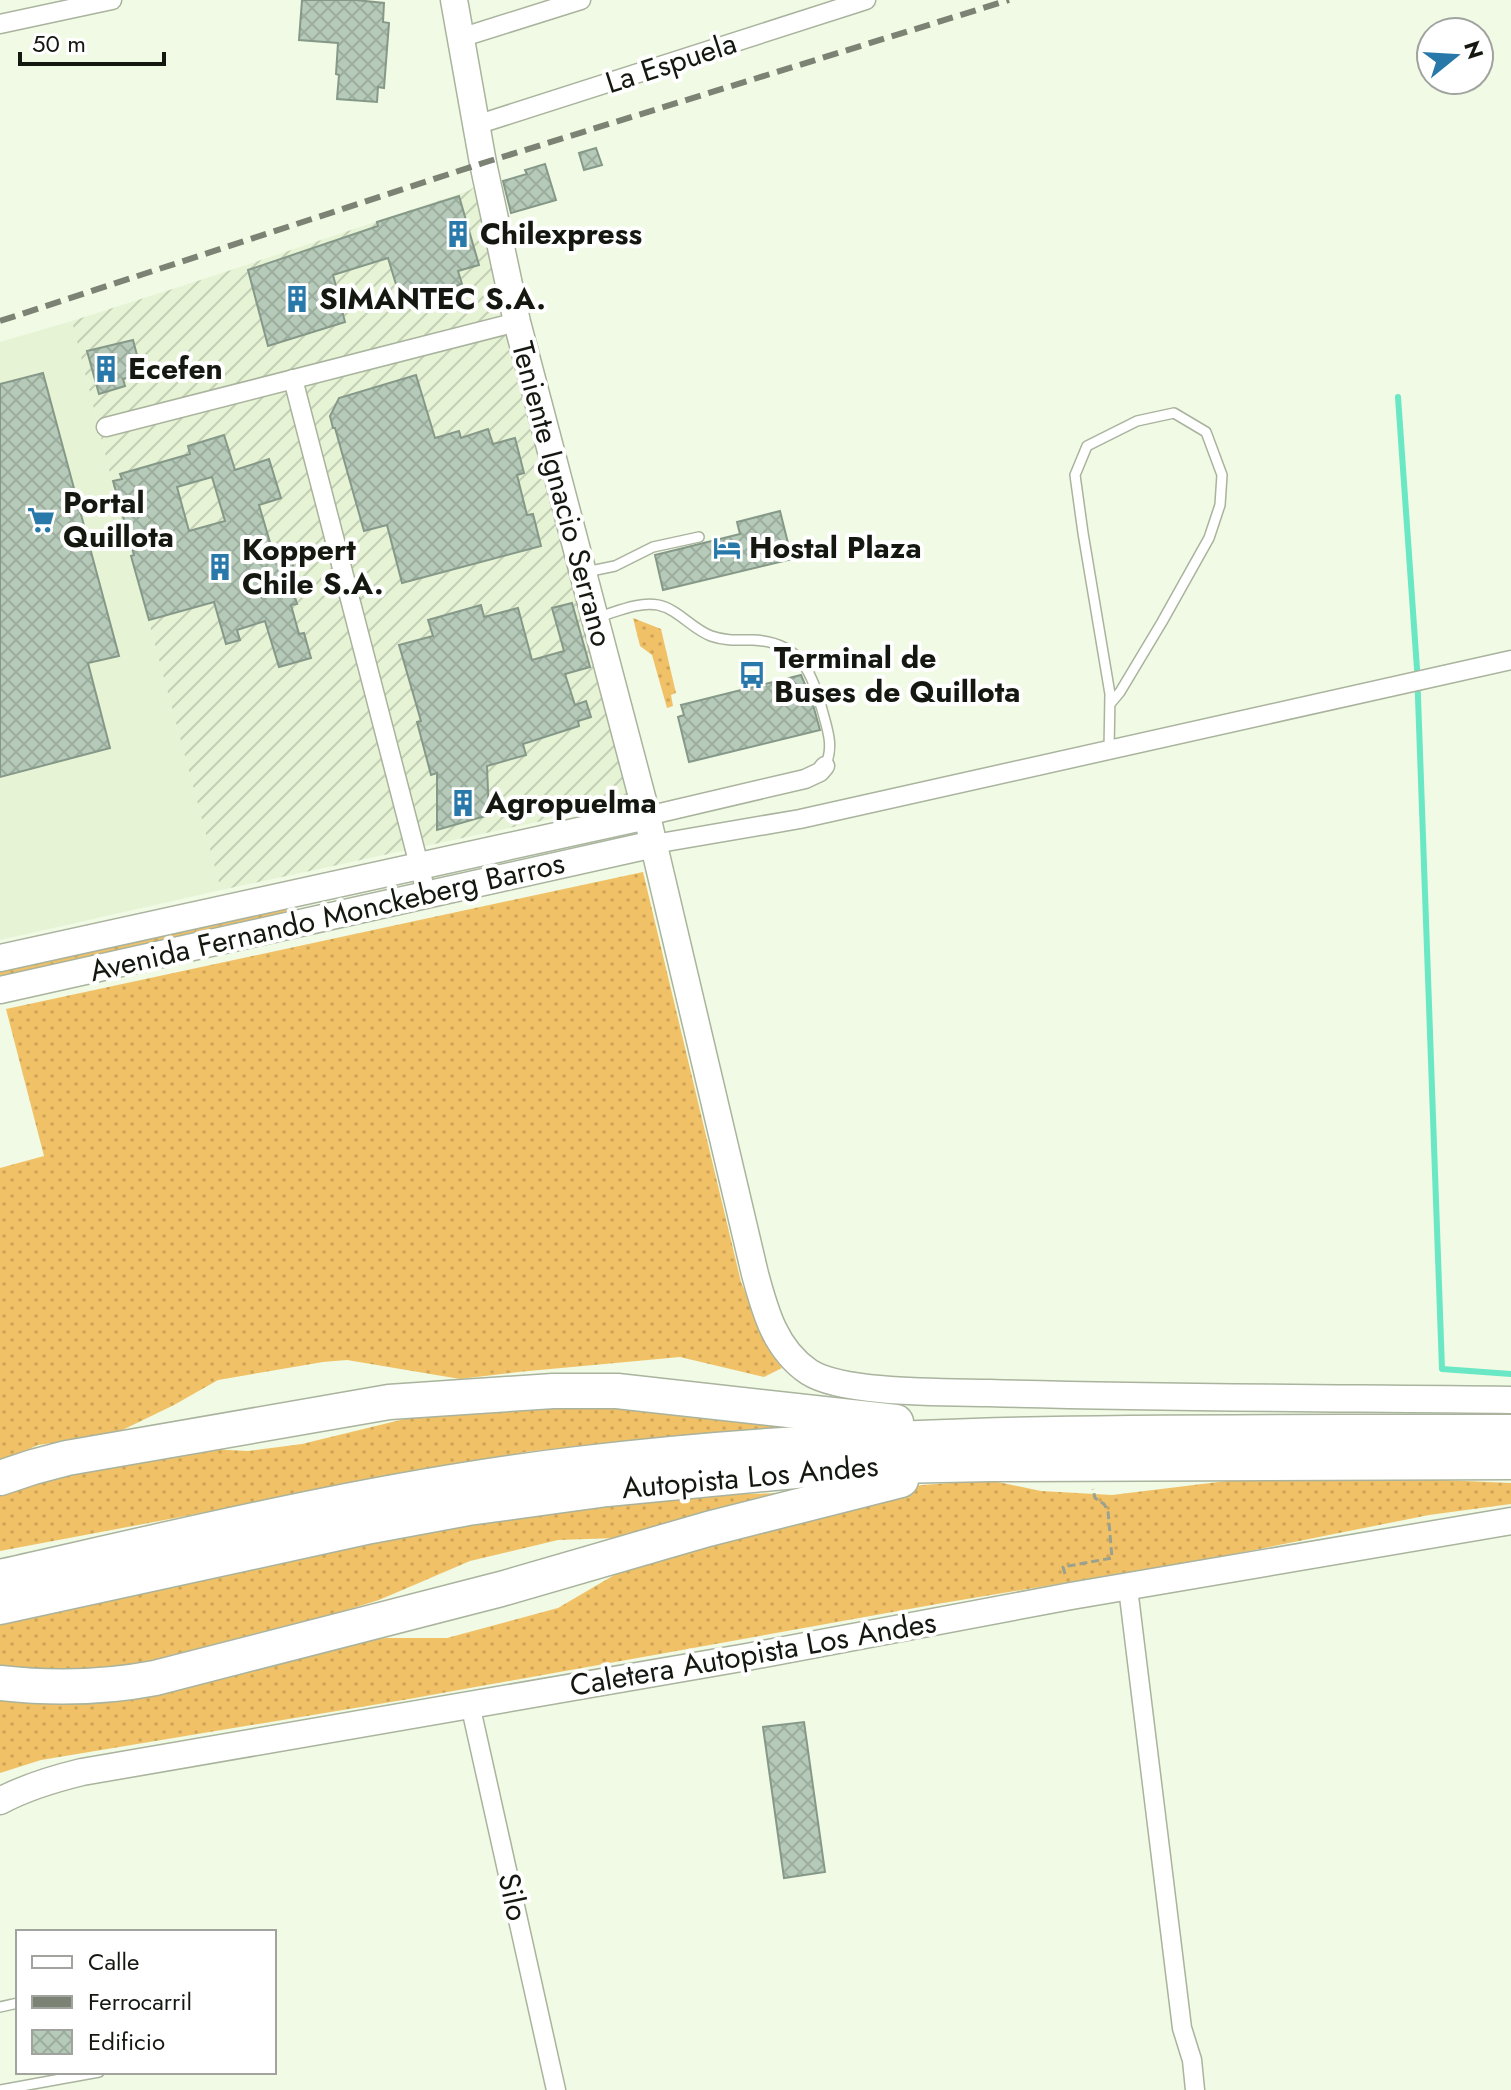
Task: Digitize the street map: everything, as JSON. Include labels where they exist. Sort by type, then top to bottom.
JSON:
[{"type":"highway","points":[[0,1478],[67,1458],[389,1402],[553,1391],[617,1391],[682,1397],[995,1449]]},
{"type":"highway","name":"Autopista Los Andes","points":[[0,1607],[371,1526],[607,1489],[995,1449],[1511,1432]]},
{"type":"highway","name":"Autopista Los Andes","points":[[0,1577],[281,1515],[490,1476],[578,1464],[809,1442],[1511,1462]]},
{"type":"highway","points":[[0,1683],[59,1688],[104,1686],[166,1676],[908,1478],[995,1449]]},
{"type":"street","points":[[0,24],[112,0]]},
{"type":"street","name":"Teniente Ignacio Serrano","points":[[454,0],[476,125],[517,322],[654,844]]},
{"type":"street","points":[[460,38],[581,0]]},
{"type":"street","name":"La Espuela","points":[[476,125],[866,0]]},
{"type":"street","points":[[106,427],[517,322]]},
{"type":"street","points":[[293,379],[427,896]]},
{"type":"street","points":[[1511,660],[800,819],[654,844],[763,1304],[772,1329],[784,1349],[811,1374],[839,1384],[944,1392],[1511,1400]]},
{"type":"street","points":[[647,816],[805,779],[825,766]]},
{"type":"street","name":"Avenida Fernando Monckeberg Barros","points":[[0,958],[647,816]]},
{"type":"street","name":"Avenida Fernando Monckeberg Barros","points":[[0,990],[654,844]]},
{"type":"street","name":"Caletera Autopista Los Andes","points":[[0,1801],[45,1782],[82,1772],[1511,1521]]},
{"type":"street","points":[[1128,1588],[1182,2028],[1192,2060],[1195,2090]]},
{"type":"street","name":"Silo","points":[[470,1704],[556,2090]]},
{"type":"lane","points":[[1109,750],[1110,694],[1075,475],[1087,446],[1137,421],[1174,413],[1206,432],[1222,475],[1220,505],[1209,538],[1148,646],[1110,704]]},
{"type":"lane","points":[[583,572],[615,566],[653,547],[699,537]]},
{"type":"lane","points":[[594,618],[637,606],[659,605],[709,635],[727,640],[774,642],[791,650],[811,675],[822,711],[831,747],[825,766]]},
{"type":"lane","points":[[0,2090],[88,2074]]},
{"type":"path","points":[[1071,1596],[1063,1567],[1112,1558],[1108,1511],[1095,1498],[1093,1489]]},
{"type":"shaded area","points":[[476,186],[632,794],[625,803],[221,890],[125,533],[72,321]]},
{"type":"shaded area","points":[[72,321],[125,533],[221,890],[0,940],[0,342]]},
{"type":"shaded area","points":[[633,618],[661,629],[676,693],[671,695],[673,706],[667,708],[652,655],[640,646]]},
{"type":"shaded area","points":[[643,872],[741,1282],[771,1353],[782,1368],[764,1377],[680,1357],[460,1379],[347,1360],[323,1362],[218,1380],[112,1435],[38,1445],[0,1462],[0,1168],[44,1156],[6,1009]]},
{"type":"shaded area","points":[[290,906],[287,912],[272,920],[0,980],[0,967]]},
{"type":"shaded area","points":[[526,1407],[659,1407],[792,1418],[792,1429],[526,1452],[0,1551],[0,1487],[207,1449],[248,1451],[302,1444],[429,1413]]},
{"type":"shaded area","points":[[1372,1477],[1511,1483],[1511,1504],[1429,1515],[1214,1558],[41,1760],[0,1773],[0,1695],[313,1645],[387,1638],[447,1638],[558,1608],[657,1550],[910,1486],[988,1480],[1041,1491],[1112,1495],[1235,1480]]},
{"type":"shaded area","points":[[791,1493],[761,1505],[615,1538],[558,1540],[470,1561],[379,1600],[337,1613],[116,1669],[48,1672],[0,1666],[0,1620],[479,1519],[693,1495]]},
{"type":"building","points":[[302,0],[384,3],[383,22],[389,23],[384,88],[378,87],[377,102],[337,99],[338,43],[299,40]]},
{"type":"building","points":[[596,148],[602,165],[584,170],[579,153]]},
{"type":"building","points":[[545,164],[556,200],[511,213],[503,181],[527,174],[525,170]]},
{"type":"building","points":[[459,196],[479,265],[458,271],[462,284],[402,304],[388,258],[333,275],[345,322],[268,346],[248,270],[378,226],[377,222]]},
{"type":"building","name":"Ecefen","points":[[133,340],[142,374],[123,379],[125,386],[99,394],[87,351]]},
{"type":"building","name":"Portal Quillota","points":[[43,373],[119,656],[88,663],[110,748],[0,777],[0,384]]},
{"type":"building","points":[[416,375],[435,438],[459,431],[461,438],[488,429],[493,444],[515,438],[524,473],[517,475],[527,515],[533,514],[541,546],[402,583],[387,525],[364,531],[330,416],[339,398]]},
{"type":"building","points":[[224,435],[235,470],[269,459],[281,498],[259,505],[274,556],[289,552],[297,579],[290,580],[297,604],[291,605],[299,634],[304,633],[311,658],[279,667],[265,621],[237,630],[240,640],[226,644],[214,602],[149,620],[113,481],[122,479],[120,474],[190,454],[188,446]],"holes":[[[212,477],[225,521],[189,531],[177,487]]]},
{"type":"building","points":[[780,511],[792,559],[663,590],[655,555],[740,534],[737,522]]},
{"type":"building","points":[[572,603],[590,667],[565,674],[575,705],[586,701],[591,717],[578,721],[579,726],[523,744],[526,755],[487,766],[489,815],[437,830],[437,773],[431,775],[417,722],[421,721],[399,645],[433,636],[428,620],[481,605],[484,617],[518,608],[532,660],[564,651],[552,608]]},
{"type":"building","points":[[801,675],[820,730],[689,762],[678,717],[684,715],[681,705]]},
{"type":"building","points":[[804,1722],[825,1872],[784,1878],[763,1727]]},
{"type":"waterway","points":[[1398,397],[1417,669],[1442,1369],[1511,1374]]},
{"type":"railway","points":[[0,321],[483,163],[1009,0]]},
{"type":"place","name":"Chilexpress","points":[[458,234]]},
{"type":"place","name":"SIMANTEC S.A.","points":[[297,299]]},
{"type":"place","name":"Ecefen","points":[[106,369]]},
{"type":"place","name":"Portal Quillota","points":[[41,520]]},
{"type":"place","name":"Hostal Plaza","points":[[727,548]]},
{"type":"place","name":"Koppert Chile S.A.","points":[[220,567]]},
{"type":"place","name":"Terminal de Buses de Quillota","points":[[752,675]]},
{"type":"place","name":"Agropuelma","points":[[463,803]]}]
